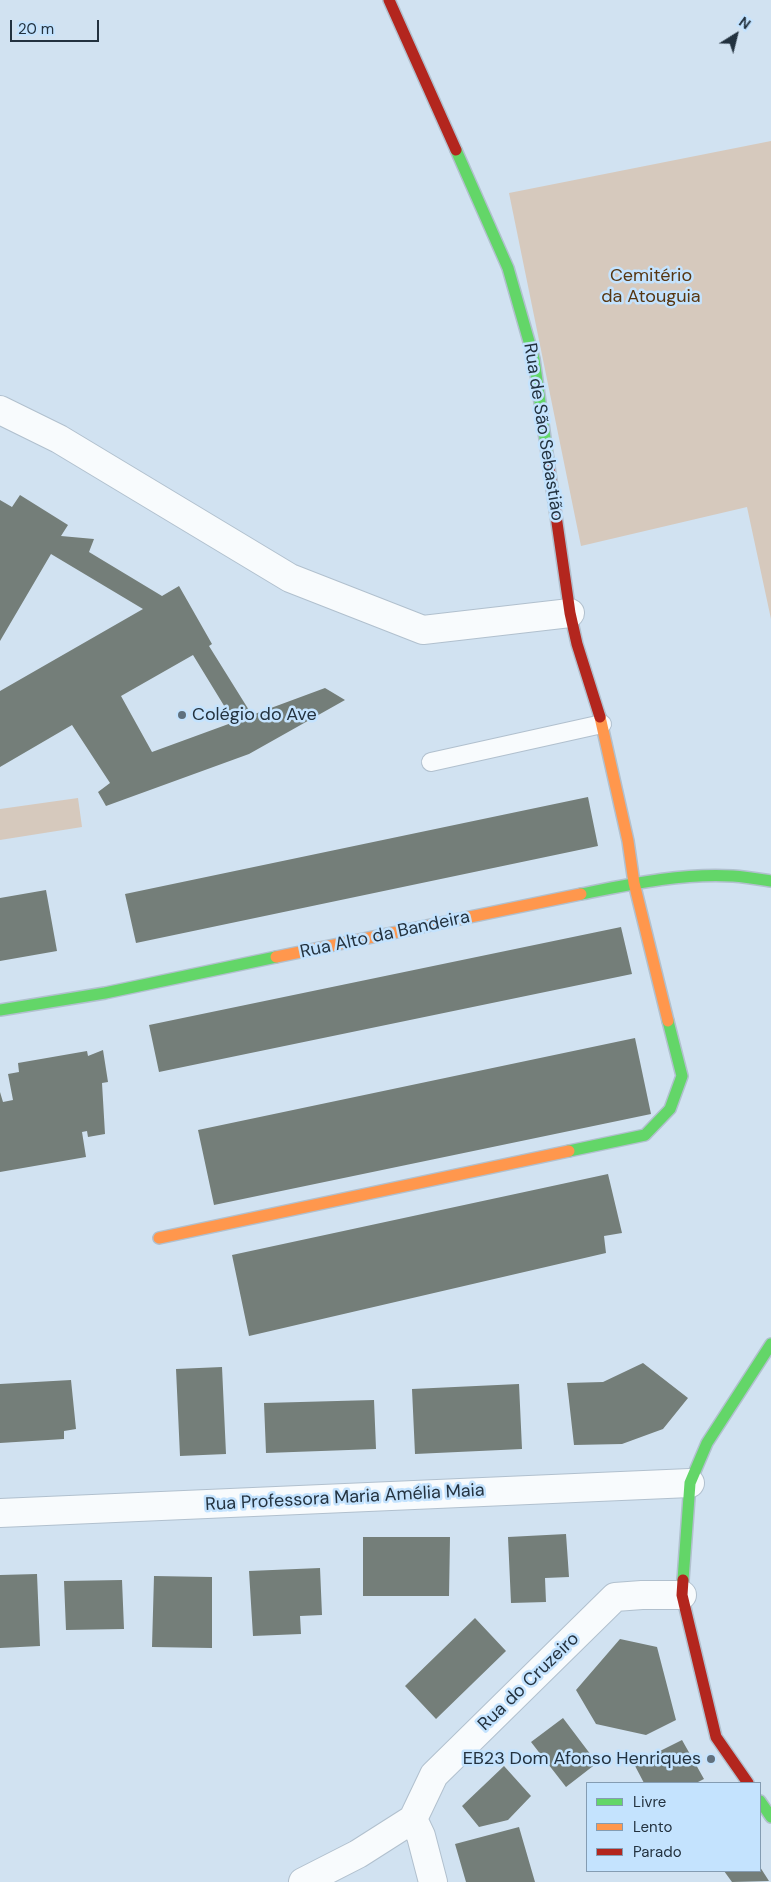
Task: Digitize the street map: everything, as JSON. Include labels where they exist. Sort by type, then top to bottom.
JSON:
[{"type":"street","name":"Rua de São Sebastião","points":[[159,1238],[645,1135],[670,1109],[682,1076],[634,883],[628,842],[602,724],[577,644],[570,612],[534,359],[508,268],[389,0]]},
{"type":"street","points":[[0,410],[59,439],[290,578],[423,630],[570,612]]},
{"type":"street","name":"Rua Alto da Bandeira","points":[[0,1010],[105,993],[634,883],[676,877],[733,876],[771,880]]},
{"type":"street","points":[[747,1782],[716,1737],[682,1595],[690,1483],[707,1443],[771,1344]]},
{"type":"street","name":"Rua Professora Maria Amélia Maia","points":[[0,1513],[690,1483]]},
{"type":"street","name":"Rua do Cruzeiro","points":[[413,1819],[434,1775],[615,1598],[642,1595],[682,1595]]},
{"type":"street","points":[[761,1802],[771,1817]]},
{"type":"street","points":[[304,1882],[358,1854],[413,1819],[421,1836],[433,1882]]},
{"type":"lane","points":[[431,762],[602,724]]},
{"type":"green space","name":"Cemitério da Atouguia","points":[[771,141],[771,619],[747,507],[581,546],[509,193]]},
{"type":"green space","points":[[78,798],[82,827],[0,840],[0,809]]},
{"type":"building","points":[[20,495],[68,525],[61,536],[94,539],[89,552],[162,596],[179,586],[212,644],[209,646],[252,715],[325,688],[345,700],[249,754],[106,806],[98,792],[110,783],[72,725],[0,767],[0,691],[143,609],[51,554],[0,641],[0,500],[12,507]],"holes":[[[193,655],[234,722],[152,752],[121,696]]]},
{"type":"building","points":[[588,797],[598,846],[136,943],[125,894]]},
{"type":"building","points":[[46,890],[57,951],[0,961],[0,898]]},
{"type":"building","points":[[621,927],[632,974],[159,1072],[149,1025]]},
{"type":"building","points":[[635,1038],[651,1114],[214,1205],[198,1130]]},
{"type":"building","points":[[103,1050],[108,1082],[102,1083],[105,1134],[88,1137],[87,1131],[82,1132],[86,1157],[0,1172],[0,1092],[3,1102],[13,1100],[8,1074],[19,1072],[18,1063],[87,1051],[88,1056]]},
{"type":"building","points":[[608,1174],[622,1233],[604,1236],[606,1253],[249,1336],[232,1255]]},
{"type":"building","points":[[643,1363],[688,1398],[663,1429],[622,1444],[574,1445],[567,1383],[603,1382]]},
{"type":"building","points":[[222,1367],[226,1454],[180,1456],[176,1369]]},
{"type":"building","points":[[71,1380],[76,1429],[64,1431],[64,1439],[0,1443],[0,1384]]},
{"type":"building","points":[[519,1384],[522,1449],[415,1454],[412,1389]]},
{"type":"building","points":[[374,1400],[376,1449],[266,1453],[264,1403]]},
{"type":"building","points":[[566,1534],[569,1577],[545,1578],[546,1602],[511,1603],[508,1537]]},
{"type":"building","points":[[363,1537],[450,1537],[449,1596],[363,1596]]},
{"type":"building","points":[[320,1568],[322,1615],[300,1616],[301,1634],[253,1636],[249,1571]]},
{"type":"building","points":[[37,1574],[40,1646],[0,1648],[0,1575]]},
{"type":"building","points":[[154,1576],[212,1577],[212,1648],[152,1647]]},
{"type":"building","points":[[122,1580],[124,1629],[66,1630],[64,1581]]},
{"type":"building","points":[[475,1618],[506,1651],[436,1719],[405,1686]]},
{"type":"building","points":[[620,1639],[657,1647],[676,1720],[646,1735],[596,1724],[576,1690]]},
{"type":"building","points":[[563,1718],[597,1763],[566,1787],[531,1742]]},
{"type":"building","points":[[682,1740],[704,1779],[698,1782],[643,1782],[634,1764]]},
{"type":"building","points":[[504,1766],[531,1796],[508,1820],[479,1827],[462,1806]]},
{"type":"building","points":[[519,1827],[535,1882],[466,1882],[455,1844]]},
{"type":"building","points":[[761,1869],[769,1881],[732,1882],[725,1872],[761,1872]]},
{"type":"traffic: fast","points":[[456,150],[508,268],[534,359],[548,460]]},
{"type":"traffic: fast","points":[[581,894],[656,880],[694,876],[733,876],[771,881]]},
{"type":"traffic: fast","points":[[0,1010],[105,993],[276,957]]},
{"type":"traffic: fast","points":[[569,1151],[645,1135],[670,1109],[682,1076],[668,1021]]},
{"type":"traffic: fast","points":[[683,1580],[690,1483],[707,1443],[771,1344]]},
{"type":"traffic: fast","points":[[761,1802],[771,1817]]},
{"type":"traffic: slow","points":[[600,717],[628,841],[634,883],[668,1021]]},
{"type":"traffic: slow","points":[[276,957],[581,894]]},
{"type":"traffic: slow","points":[[159,1238],[569,1151]]},
{"type":"traffic: jam","points":[[389,0],[456,150]]},
{"type":"traffic: jam","points":[[548,460],[570,613],[577,644],[600,717]]},
{"type":"traffic: jam","points":[[683,1580],[682,1595],[716,1737],[747,1782]]},
{"type":"place","name":"Colégio do Ave","points":[[182,715]]},
{"type":"place","name":"EB23 Dom Afonso Henriques","points":[[711,1759]]}]
